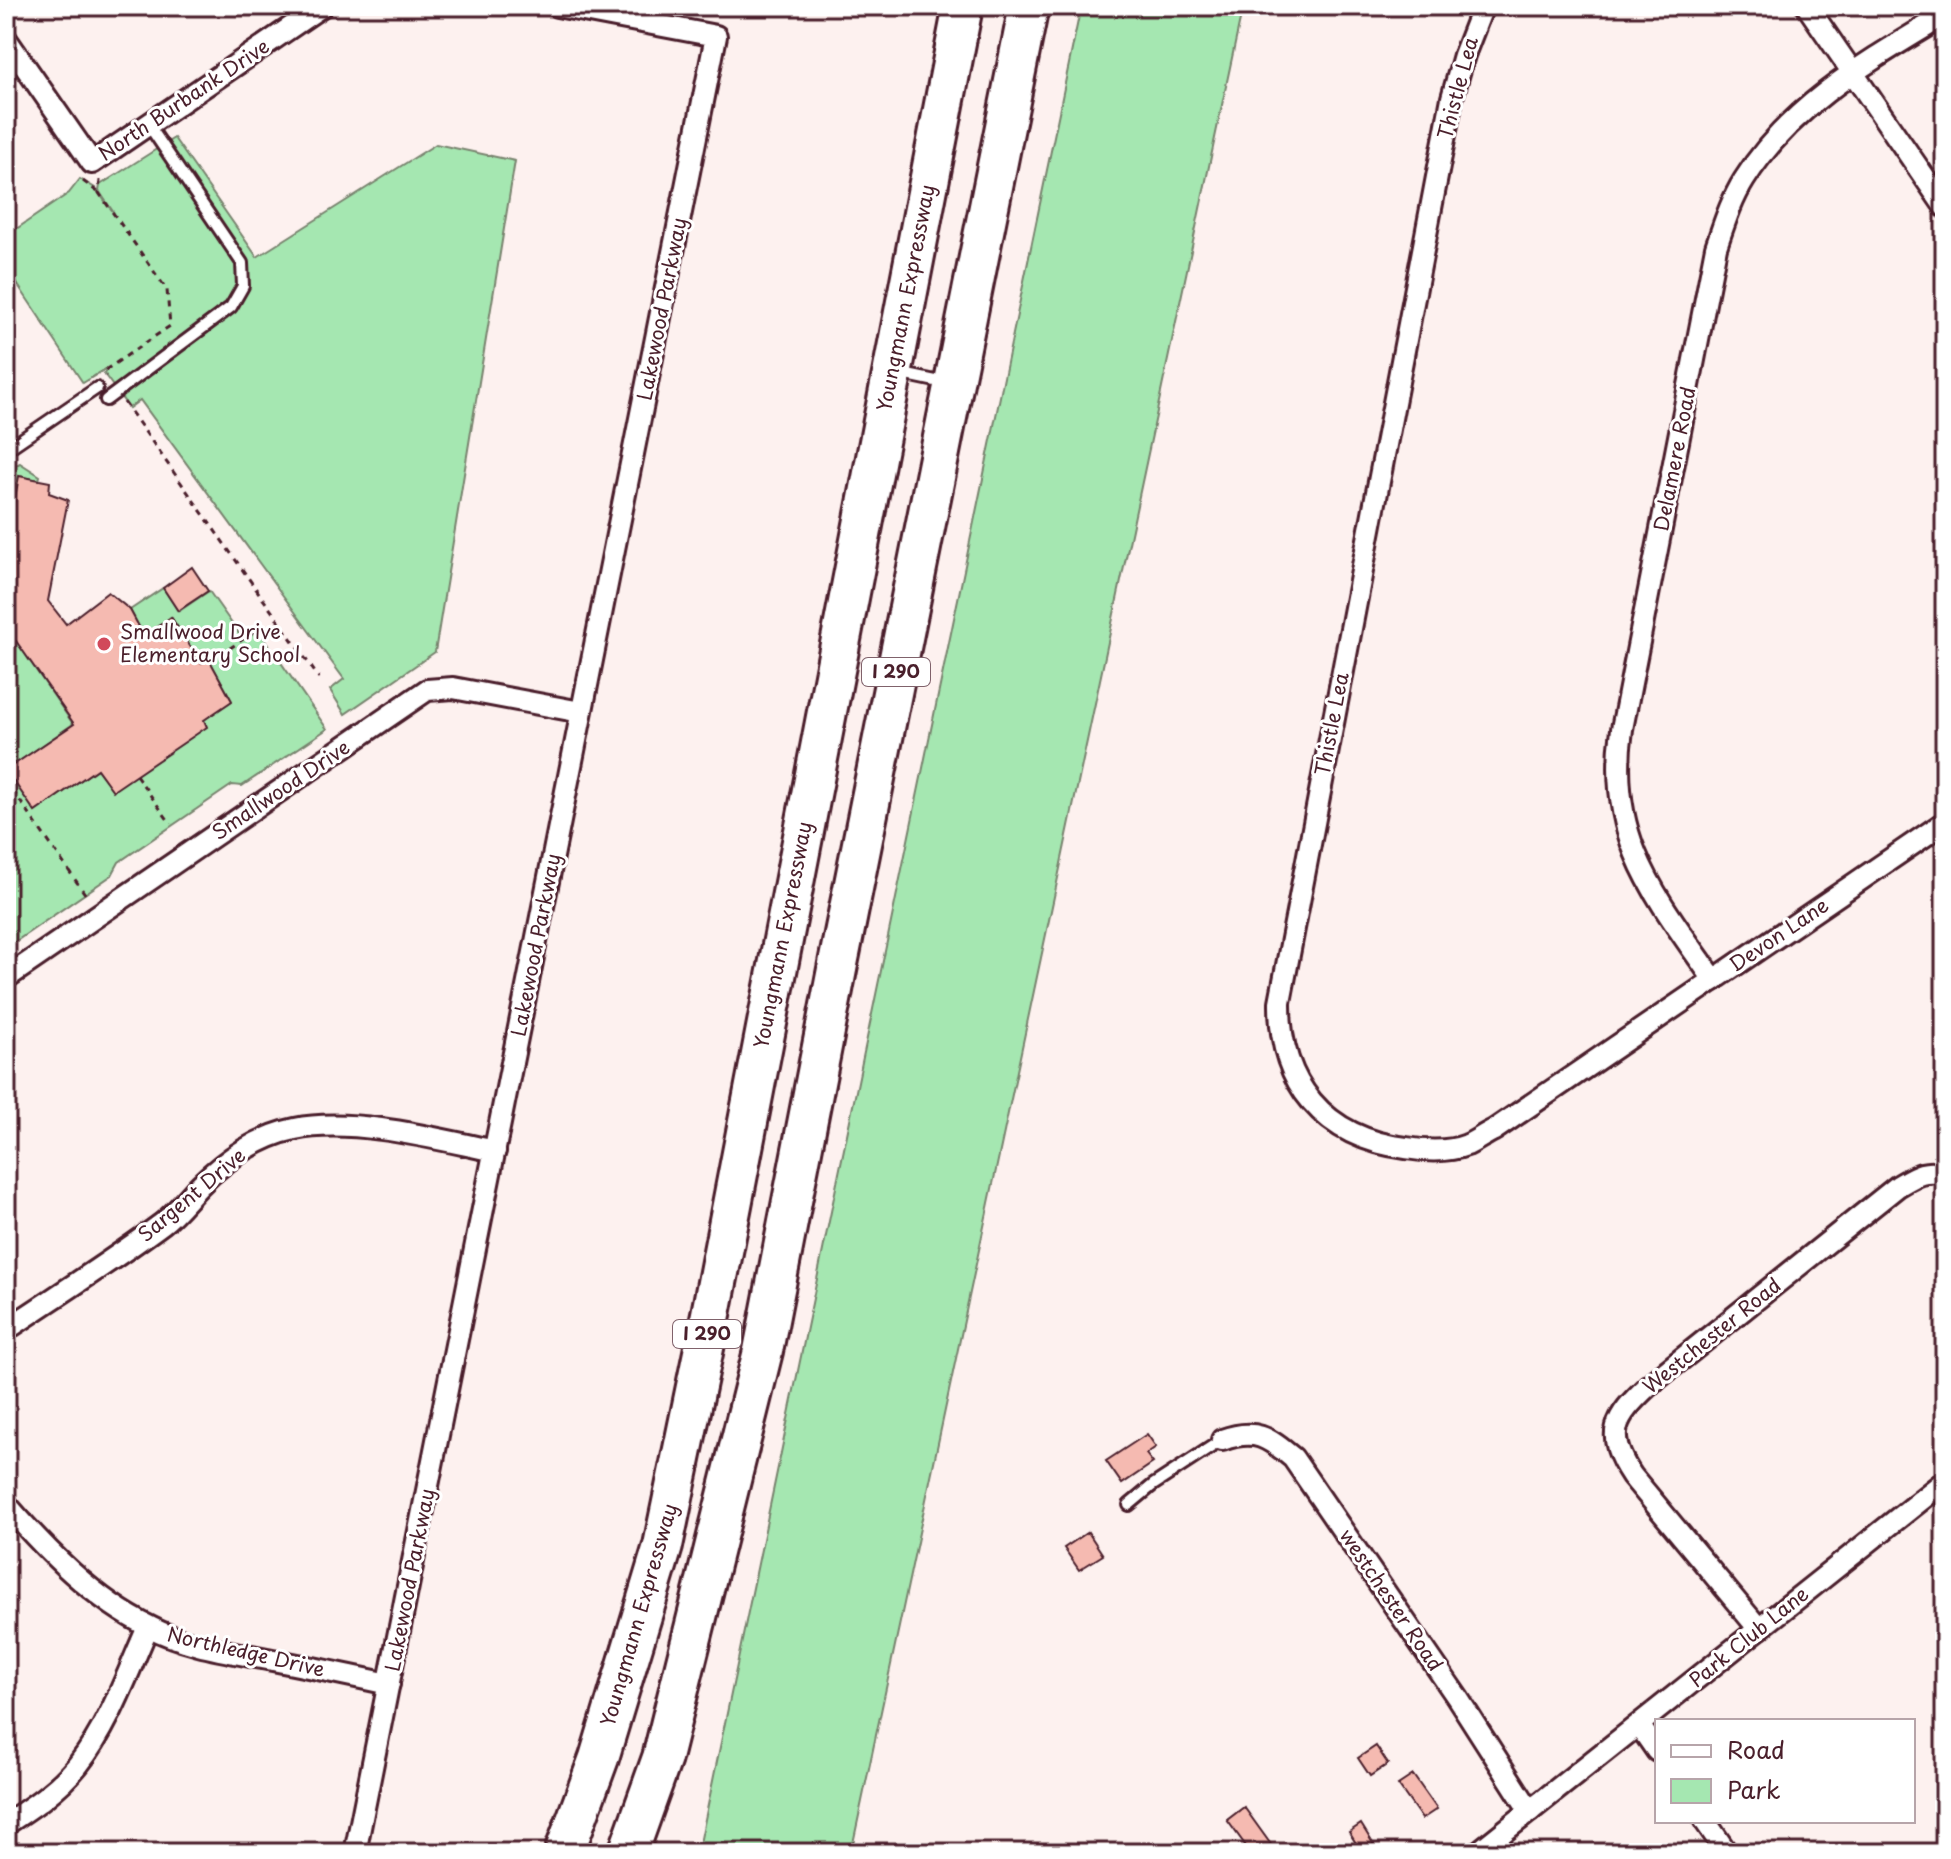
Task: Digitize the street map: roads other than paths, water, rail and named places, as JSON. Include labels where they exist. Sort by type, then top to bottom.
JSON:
[{"type":"highway","name":"Youngmann Expressway","points":[[564,1853],[599,1758],[663,1546],[711,1314],[963,6]]},
{"type":"highway","name":"I 290","points":[[628,1853],[662,1758],[763,1351],[1029,6]]},
{"type":"street","name":"North Burbank Drive","points":[[6,39],[92,163],[322,6]]},
{"type":"street","name":"Lakewood Parkway","points":[[355,1853],[716,36],[557,6]]},
{"type":"street","name":"Thistle Lea","points":[[1483,6],[1452,98],[1295,914],[1280,1002],[1280,1025],[1284,1049],[1293,1072],[1305,1094],[1321,1112],[1364,1140],[1415,1150],[1466,1145],[1494,1130],[1612,1049]]},
{"type":"street","points":[[1807,6],[1945,207]]},
{"type":"street","name":"Delamere Road","points":[[1714,980],[1660,902],[1637,859],[1627,832],[1618,782],[1622,729],[1716,247],[1727,213],[1742,182],[1781,131],[1852,72],[1945,15]]},
{"type":"street","name":"Smallwood Drive","points":[[6,978],[427,690],[453,688],[581,712]]},
{"type":"street","name":"Devon Lane","points":[[1612,1049],[1945,822]]},
{"type":"street","name":"Sargent Drive","points":[[6,1330],[165,1221],[219,1167],[272,1136],[326,1125],[361,1127],[495,1151]]},
{"type":"street","name":"Westchester Road","points":[[1759,1629],[1622,1462],[1616,1447],[1619,1420],[1627,1405],[1648,1386],[1898,1186],[1918,1174],[1931,1171],[1945,1174]]},
{"type":"street","name":"westchester Road","points":[[1222,1440],[1238,1434],[1269,1438],[1293,1458],[1457,1697],[1530,1811]]},
{"type":"street","name":"Park Club Lane","points":[[1477,1853],[1945,1481]]},
{"type":"street","name":"Northledge Drive","points":[[6,1504],[66,1568],[148,1627],[218,1649],[389,1684]]},
{"type":"street","points":[[6,1824],[51,1792],[76,1768],[93,1745],[148,1627]]},
{"type":"street","points":[[1639,1725],[1655,1748]]},
{"type":"street","points":[[1706,1823],[1727,1853]]},
{"type":"lane","points":[[106,400],[231,307],[243,286],[242,263],[148,124]]},
{"type":"lane","points":[[892,372],[953,385]]},
{"type":"lane","points":[[6,450],[97,388]]},
{"type":"lane","points":[[1129,1505],[1153,1485],[1222,1440]]},
{"type":"place","name":"Smallwood Drive Elementary School","points":[[104,644]]}]
